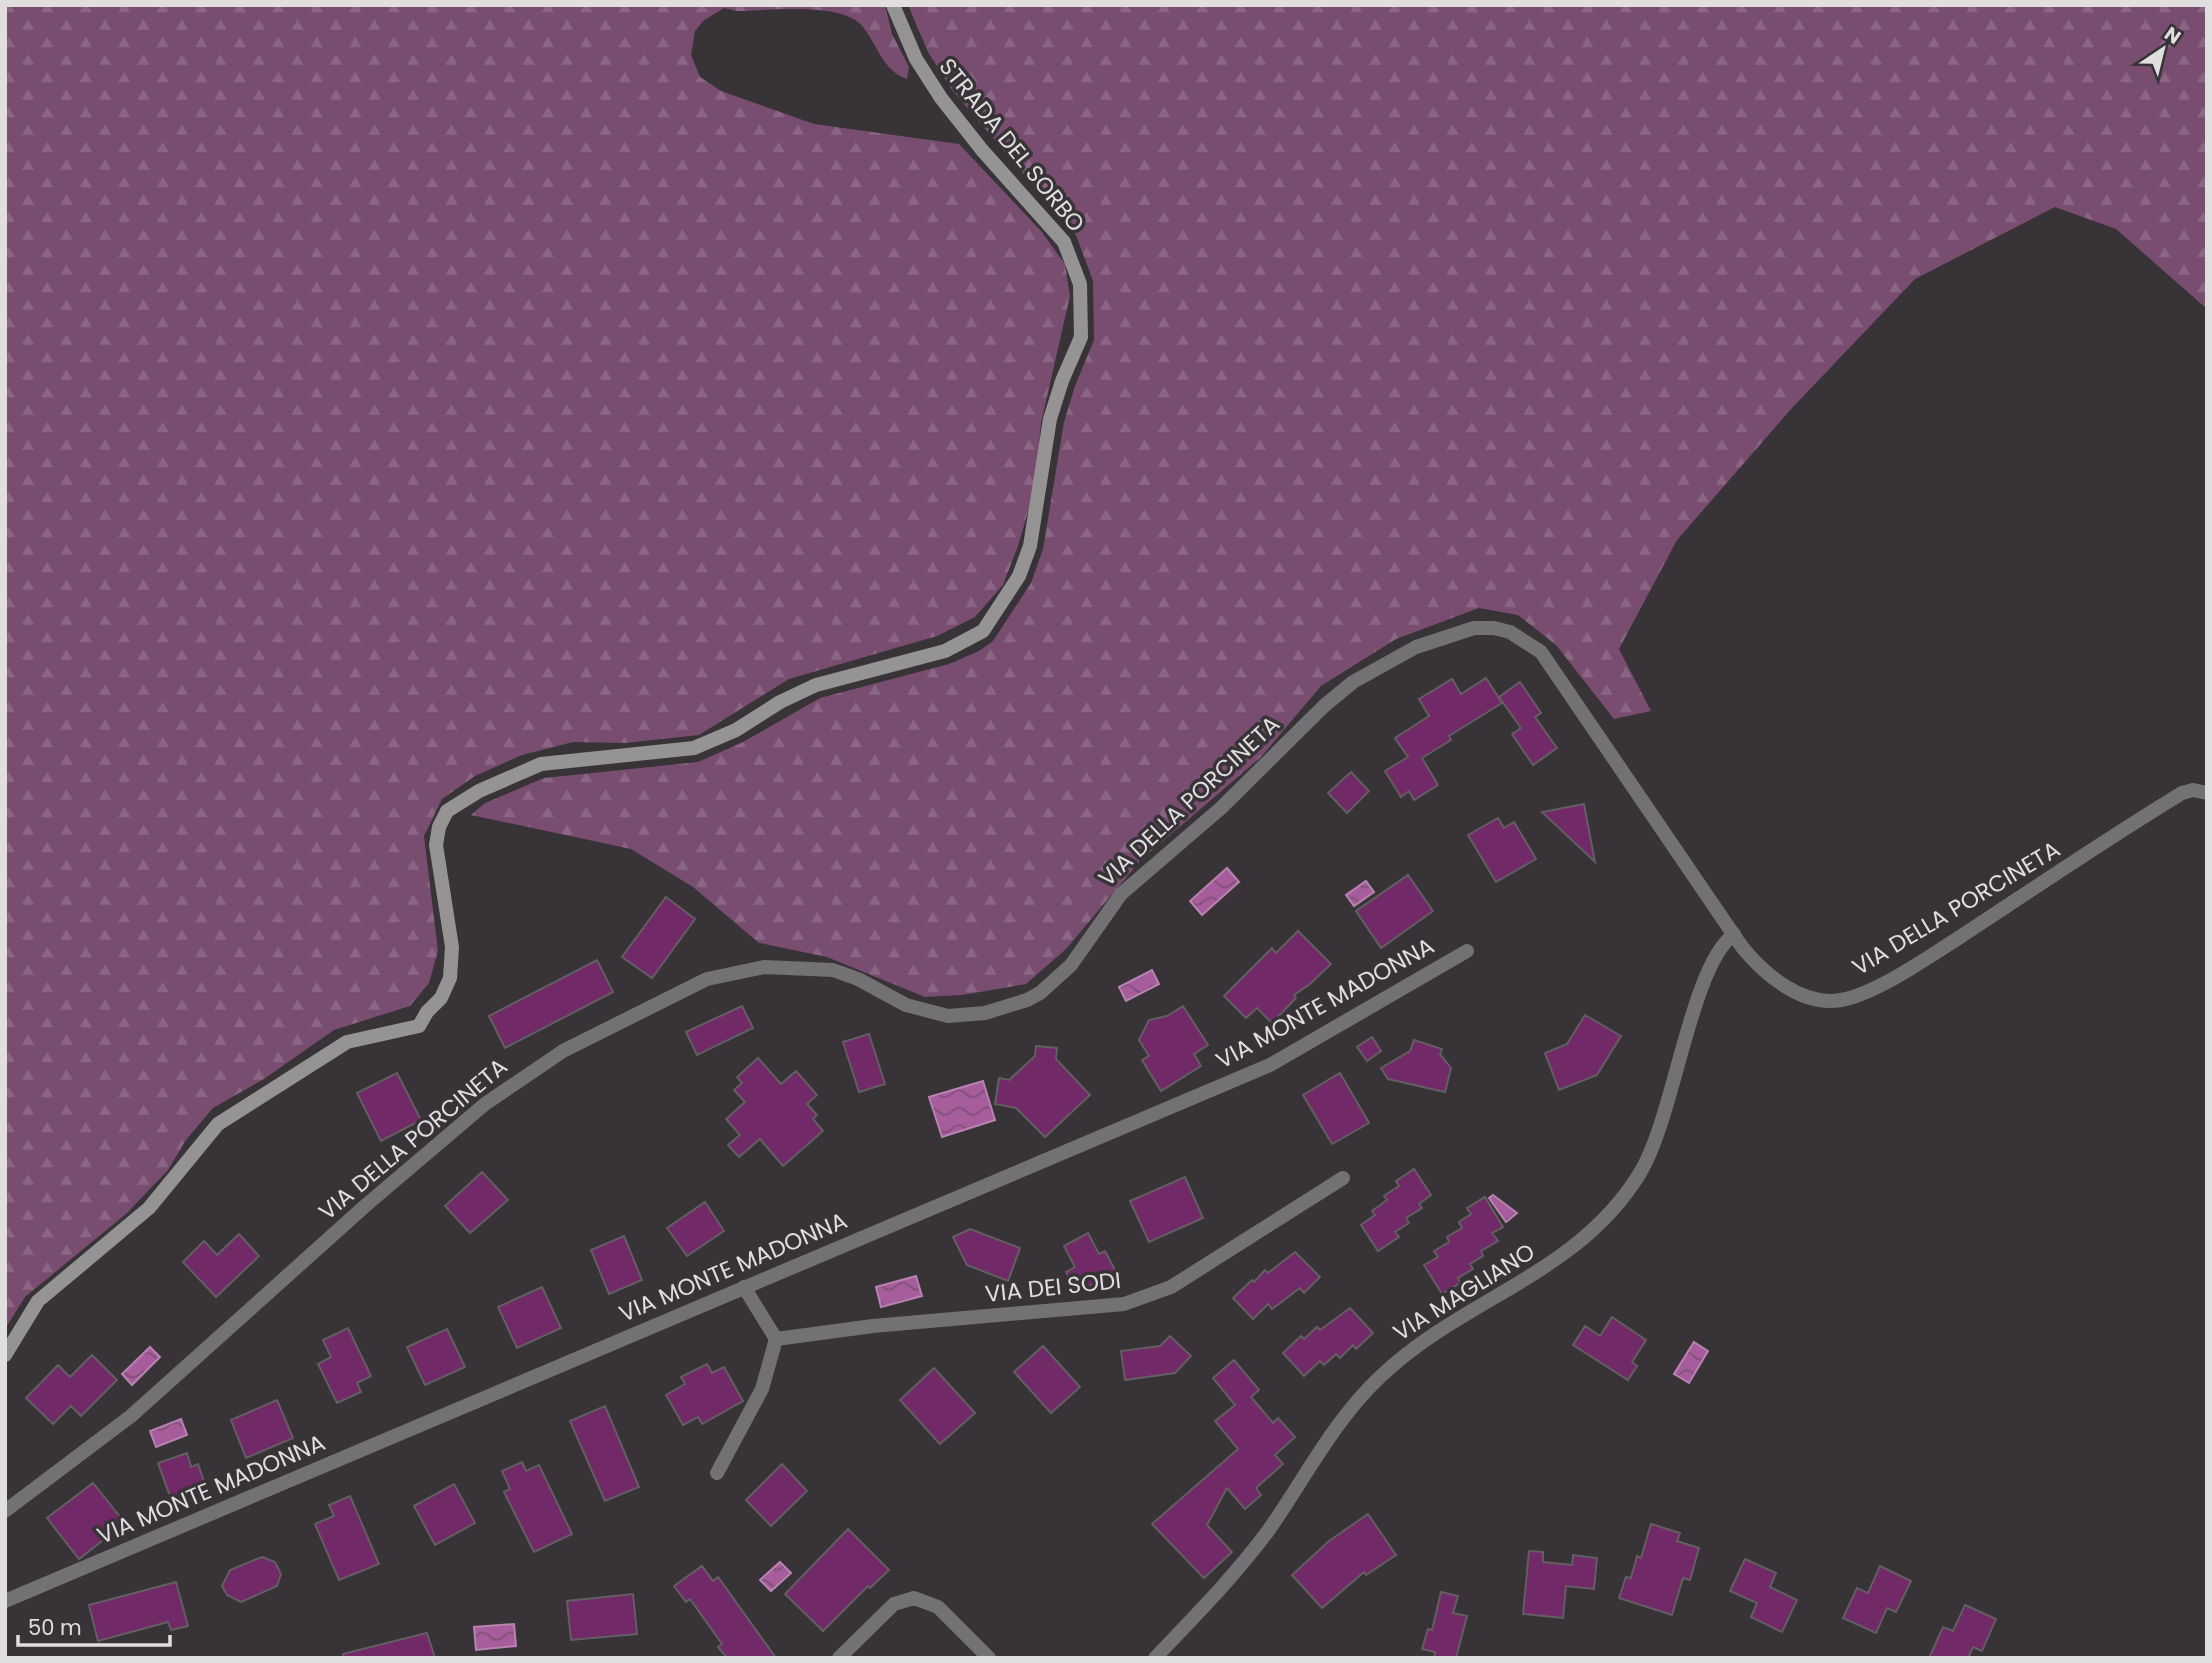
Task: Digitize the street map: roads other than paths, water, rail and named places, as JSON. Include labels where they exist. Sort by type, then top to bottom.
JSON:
[{"type":"street","name":"STRADA DEL SORBO","points":[[5,1355],[38,1301],[149,1208],[218,1124],[347,1042],[419,1026],[426,1012],[441,998],[450,978],[452,947],[436,845],[439,827],[447,811],[479,791],[541,764],[694,748],[736,730],[816,685],[945,651],[983,631],[1019,576],[1030,546],[1050,419],[1062,381],[1081,337],[1080,284],[1064,242],[982,150],[941,98],[916,59],[893,5]]},
{"type":"street","name":"VIA DELLA PORCINETA","points":[[5,1511],[131,1416],[365,1206],[485,1104],[541,1064],[707,979],[764,967],[833,970],[858,979],[906,1005],[948,1016],[985,1013],[1027,1000],[1040,993],[1071,965],[1121,894],[1229,801],[1333,698],[1398,655],[1464,630],[1484,627],[1510,632],[1530,643],[1549,662],[1757,965],[1789,988],[1813,998],[1841,1000],[1861,993],[1926,958],[2182,793],[2193,790],[2207,793]]},
{"type":"street","name":"VIA MAGLIANO","points":[[1155,1658],[1252,1551],[1352,1407],[1378,1378],[1441,1329],[1568,1253],[1621,1202],[1657,1138],[1711,961],[1734,934]]},
{"type":"street","name":"VIA MONTE MADONNA","points":[[5,1601],[1270,1065],[1467,951]]},
{"type":"street","name":"VIA DEI SODI","points":[[776,1339],[873,1326],[1097,1309],[1134,1301],[1171,1287],[1343,1178]]},
{"type":"street","points":[[718,1473],[762,1390],[776,1339],[744,1287]]},
{"type":"street","points":[[839,1658],[894,1604],[914,1598],[938,1607],[989,1658]]},
{"type":"water","points":[[1227,868],[1239,882],[1202,915],[1190,901]]},
{"type":"water","points":[[1366,881],[1374,892],[1354,906],[1346,895]]},
{"type":"water","points":[[1152,970],[1159,984],[1126,1001],[1119,987]]},
{"type":"water","points":[[983,1081],[995,1120],[942,1137],[929,1097]]},
{"type":"water","points":[[1493,1195],[1517,1213],[1506,1222],[1489,1198]]},
{"type":"water","points":[[916,1276],[922,1296],[881,1307],[876,1287]]},
{"type":"water","points":[[1694,1342],[1708,1351],[1689,1383],[1674,1374]]},
{"type":"water","points":[[150,1347],[160,1357],[132,1385],[122,1374]]},
{"type":"water","points":[[181,1419],[187,1435],[156,1447],[150,1431]]},
{"type":"water","points":[[780,1562],[791,1573],[771,1591],[760,1580]]},
{"type":"water","points":[[514,1624],[516,1646],[476,1650],[474,1627]]}]
